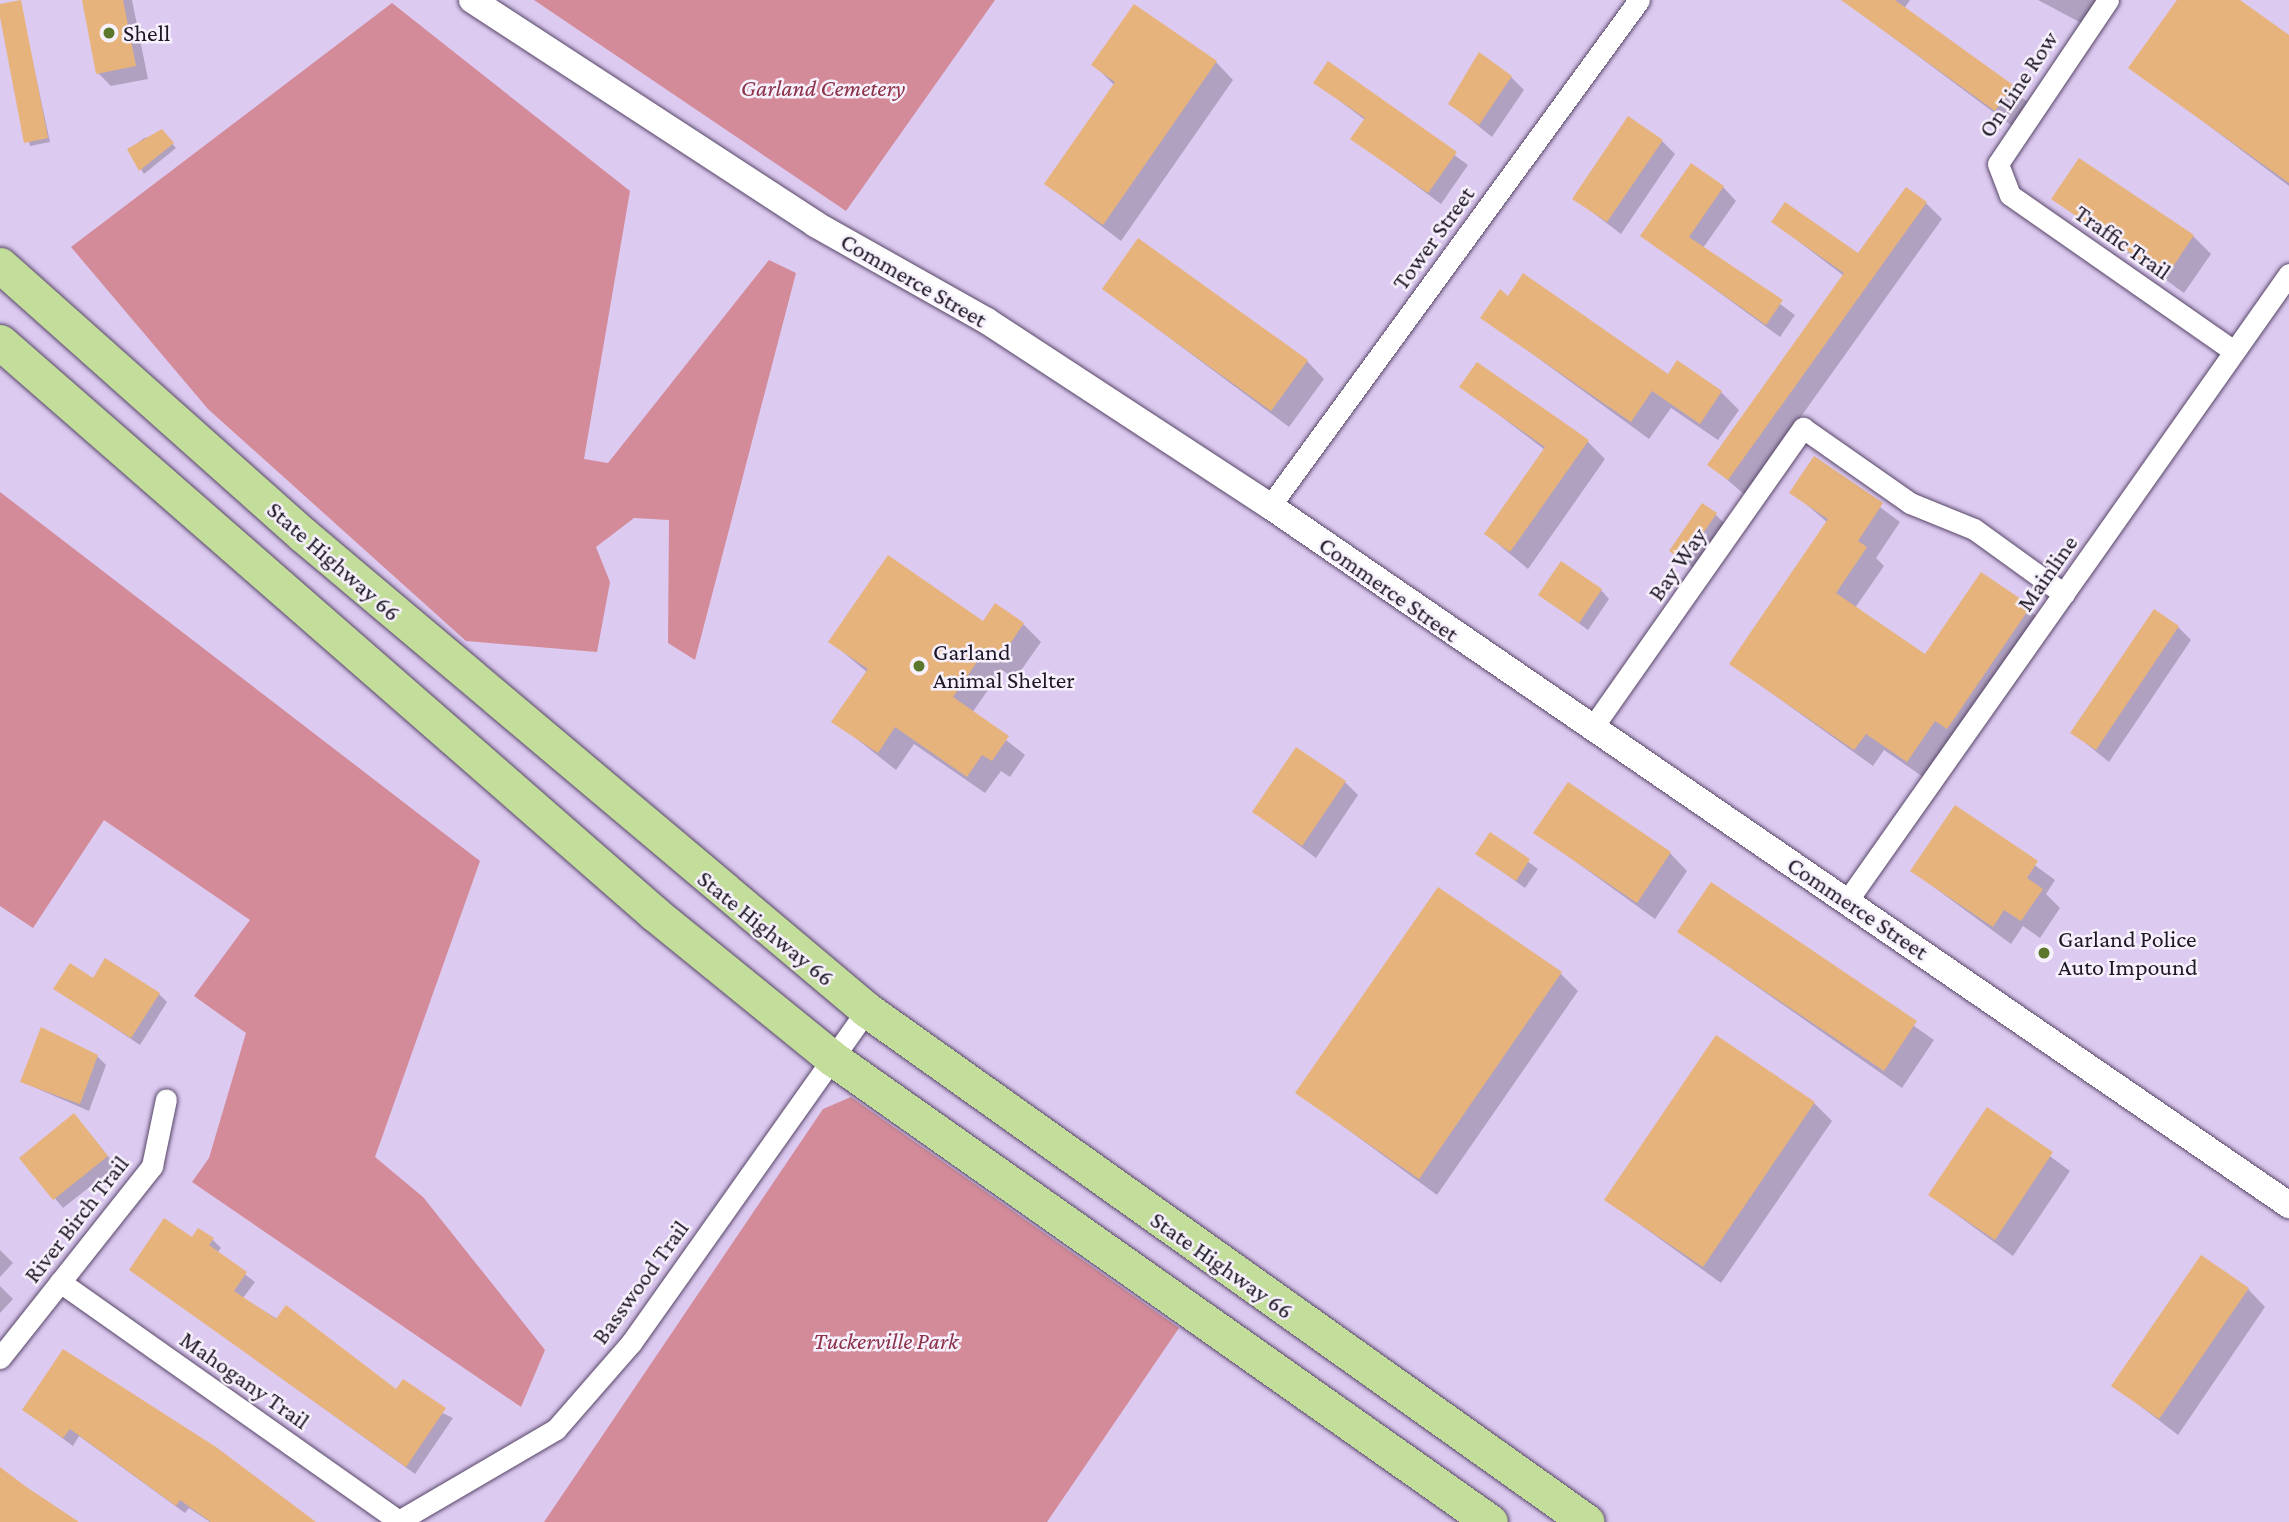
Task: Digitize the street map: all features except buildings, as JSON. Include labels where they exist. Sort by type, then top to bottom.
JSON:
[{"type":"main road","name":"State Highway 66","points":[[0,265],[302,534],[867,1010],[1587,1522]]},
{"type":"main road","points":[[0,342],[654,914],[832,1058],[1490,1522]]},
{"type":"main road","points":[[1325,1406],[1352,1357]]},
{"type":"street","name":"Commerce Street","points":[[472,0],[815,224],[987,321],[1270,506],[2289,1205]]},
{"type":"street","name":"Tower Street","points":[[1270,506],[1639,0]]},
{"type":"street","name":"On Line Row","points":[[1998,164],[2001,150],[2108,0]]},
{"type":"street","name":"Traffic Trail","points":[[1998,164],[2010,195],[2234,351]]},
{"type":"street","name":"Mainline","points":[[1847,901],[2289,274]]},
{"type":"street","name":"Bay Way","points":[[1592,728],[1803,428],[1910,503],[1974,529],[2064,594]]},
{"type":"street","name":"Basswood Trail","points":[[398,1521],[556,1429],[631,1343],[867,1010]]},
{"type":"street","name":"River Birch Trail","points":[[0,1358],[152,1166],[166,1099]]},
{"type":"street","name":"Mahogany Trail","points":[[60,1282],[398,1521]]},
{"type":"green space","name":"Garland Cemetery","points":[[534,0],[995,0],[846,211]]},
{"type":"green space","points":[[392,3],[630,191],[584,459],[608,463],[769,260],[796,273],[695,660],[668,643],[669,520],[634,518],[596,547],[610,582],[597,652],[466,641],[208,409],[71,247]]},
{"type":"green space","points":[[0,492],[480,861],[375,1157],[423,1197],[545,1350],[521,1407],[192,1182],[209,1158],[246,1033],[194,996],[250,920],[104,820],[33,928],[0,906]]},
{"type":"green space","name":"Tuckerville Park","points":[[851,1097],[1179,1328],[1047,1522],[544,1522],[823,1109]]},
{"type":"place","name":"Shell","points":[[109,33]]},
{"type":"place","name":"Garland Animal Shelter","points":[[919,666]]},
{"type":"place","name":"Garland Police Auto Impound","points":[[2044,953]]}]
